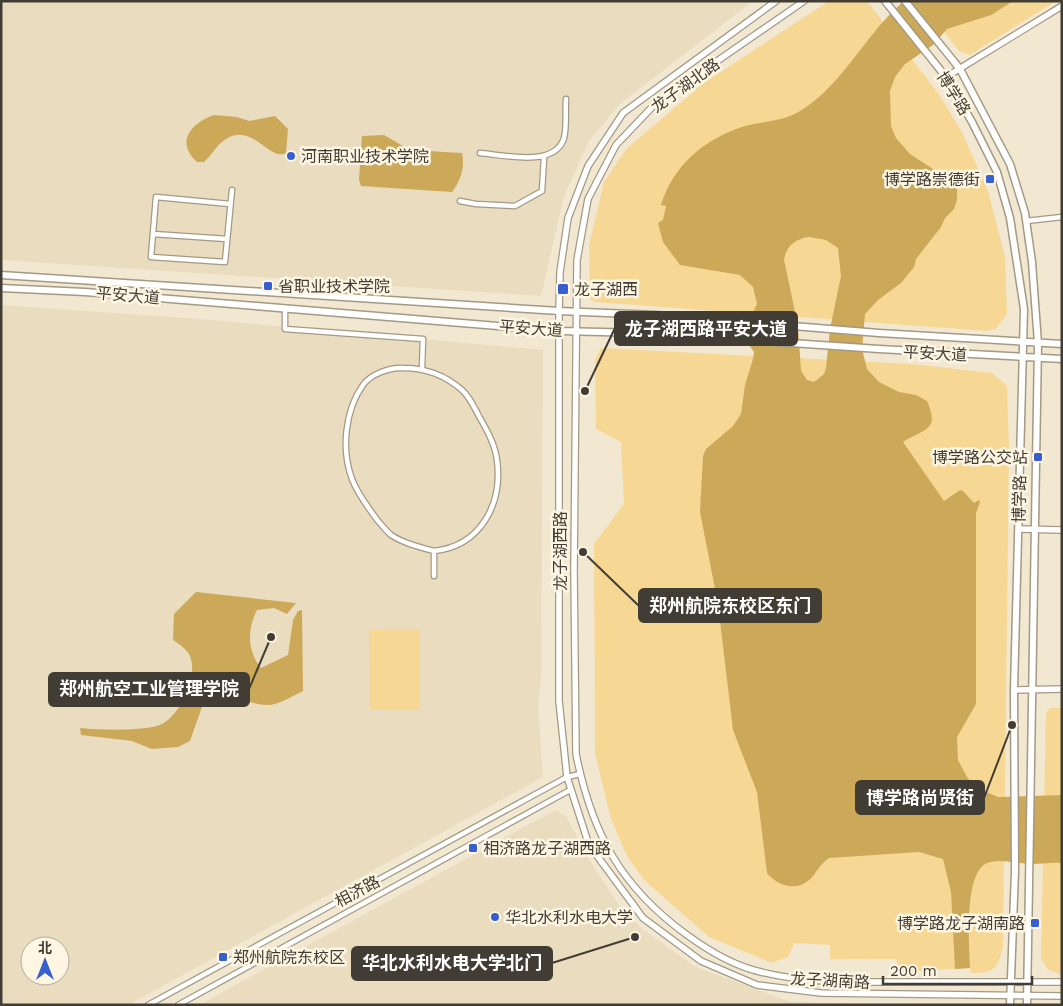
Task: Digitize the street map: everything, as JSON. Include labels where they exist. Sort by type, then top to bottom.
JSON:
[{"type":"main road","name":"博学路","points":[[905,1],[960,69],[1010,164],[1026,221],[1038,343],[1027,1005]]},
{"type":"main road","name":"博学路","points":[[885,2],[946,77],[972,122],[997,172],[1010,218],[1024,309],[1014,690],[1016,787],[1010,1005]]},
{"type":"main road","name":"平安大道","points":[[1,275],[1062,344]]},
{"type":"main road","name":"平安大道","points":[[1,288],[85,292],[560,331],[1062,359]]},
{"type":"street","name":"龙子湖北路","points":[[559,311],[560,272],[568,218],[588,166],[623,113],[776,1]]},
{"type":"street","name":"龙子湖北路","points":[[576,311],[577,260],[588,199],[616,145],[655,104],[804,1]]},
{"type":"street","points":[[946,77],[1062,6]]},
{"type":"street","points":[[480,153],[544,158],[559,148],[564,137],[566,99]]},
{"type":"street","points":[[460,201],[476,204],[515,206],[542,191],[544,158]]},
{"type":"street","points":[[230,204],[156,197],[151,258],[226,262],[232,190]]},
{"type":"street","points":[[1026,221],[1062,216]]},
{"type":"street","points":[[153,234],[228,239]]},
{"type":"street","points":[[285,308],[285,329],[423,339],[422,368]]},
{"type":"street","name":"龙子湖西路","points":[[559,311],[559,701],[570,790]]},
{"type":"street","name":"龙子湖西路","points":[[576,311],[574,571],[576,754],[580,774]]},
{"type":"street","points":[[394,368],[422,368],[445,378],[463,391],[492,439],[497,460],[495,500],[482,527],[469,539],[457,545],[434,550],[413,545],[390,534],[371,513],[352,479],[347,453],[347,424],[354,398],[367,379],[394,368]]},
{"type":"street","points":[[1019,529],[1062,530]]},
{"type":"street","points":[[434,550],[434,576]]},
{"type":"street","points":[[1014,690],[1062,689]]},
{"type":"street","name":"相济路","points":[[148,1005],[567,777],[580,774]]},
{"type":"street","name":"龙子湖南路","points":[[580,774],[600,834],[614,860],[658,914],[709,952],[758,972],[820,982],[1062,982]]},
{"type":"street","name":"相济路","points":[[178,1005],[570,790]]},
{"type":"street","name":"龙子湖南路","points":[[570,790],[587,839],[595,854],[643,918],[701,961],[757,985],[788,990],[868,995],[1062,996]]},
{"type":"shaded area","name":"河南职业技术学院","points":[[1,1],[753,1],[620,104],[589,141],[564,196],[541,296],[1,260]]},
{"type":"shaded area","points":[[829,1],[867,1],[938,93],[962,132],[988,191],[1005,257],[1007,314],[996,329],[987,331],[595,302],[590,299],[589,245],[604,182],[626,149],[705,82]]},
{"type":"shaded area","points":[[904,1],[1013,1],[991,15],[947,29],[933,45],[905,64],[895,77],[890,91],[891,126],[896,138],[910,154],[950,180],[957,189],[957,200],[954,209],[945,218],[941,227],[916,259],[914,267],[901,283],[878,300],[865,314],[862,349],[867,369],[879,382],[899,392],[916,395],[927,401],[931,411],[931,423],[924,431],[903,442],[944,501],[960,490],[974,503],[979,500],[980,502],[976,513],[976,704],[957,737],[958,760],[967,777],[977,788],[998,797],[1062,795],[1062,863],[1031,864],[995,861],[985,864],[978,871],[969,913],[970,968],[955,969],[951,892],[943,859],[919,852],[829,858],[808,881],[796,886],[783,885],[767,873],[757,792],[733,730],[718,604],[700,512],[703,456],[706,449],[733,426],[741,414],[745,385],[754,352],[749,345],[750,318],[757,304],[753,287],[740,275],[680,265],[663,242],[658,223],[663,220],[666,206],[661,205],[666,191],[673,178],[691,156],[702,147],[728,132],[793,115],[816,100],[842,73],[890,14]],"holes":[[[809,237],[826,240],[838,248],[841,276],[830,329],[826,368],[824,374],[814,382],[807,380],[801,371],[798,326],[784,260],[789,247],[799,239]]]},
{"type":"shaded area","points":[[920,1],[1056,1],[970,55],[959,51]]},
{"type":"shaded area","points":[[214,115],[237,117],[249,121],[275,116],[288,129],[286,153],[273,152],[252,138],[236,135],[223,141],[204,162],[197,162],[190,155],[187,147],[189,134],[199,123]]},
{"type":"shaded area","points":[[384,135],[410,150],[462,153],[462,174],[452,192],[361,186],[359,180],[362,136]]},
{"type":"shaded area","points":[[1,305],[200,319],[543,350],[541,681],[538,704],[543,777],[128,1005],[1,1005]]},
{"type":"shaded area","points":[[601,348],[911,364],[992,373],[1007,386],[1009,447],[1003,947],[999,961],[990,971],[971,973],[970,968],[901,972],[896,959],[830,959],[830,945],[794,943],[789,956],[772,963],[709,937],[645,881],[628,858],[611,819],[595,754],[594,544],[624,504],[621,442],[596,429],[595,360]]},
{"type":"shaded area","points":[[196,592],[296,603],[287,614],[274,608],[257,610],[251,625],[250,640],[253,654],[261,668],[288,655],[293,620],[298,611],[302,610],[303,691],[270,705],[252,703],[231,695],[223,695],[204,701],[190,741],[178,747],[152,749],[132,741],[81,735],[80,728],[118,730],[149,728],[165,722],[172,716],[185,697],[192,675],[190,656],[183,647],[173,640],[174,614]]},
{"type":"shaded area","points":[[420,629],[420,710],[370,710],[369,630]]},
{"type":"shaded area","points":[[1051,708],[1062,708],[1062,975],[1047,969],[1041,958],[1046,712]]},
{"type":"shaded area","name":"华北水利水电大学","points":[[555,810],[567,817],[585,853],[619,905],[641,928],[696,967],[788,1001],[863,1005],[199,1005]]},
{"type":"place","name":"河南职业技术学院","points":[[291,156]]},
{"type":"place","name":"博学路崇德街","points":[[990,179]]},
{"type":"place","name":"省职业技术学院","points":[[268,286]]},
{"type":"place","name":"龙子湖西","points":[[563,289]]},
{"type":"place","name":"龙子湖西路平安大道","points":[[585,391]]},
{"type":"place","name":"博学路公交站","points":[[1038,457]]},
{"type":"place","name":"郑州航院东校区东门","points":[[583,552]]},
{"type":"place","name":"郑州航空工业管理学院","points":[[271,637]]},
{"type":"place","name":"博学路尚贤街","points":[[1012,725]]},
{"type":"place","name":"相济路龙子湖西路","points":[[473,848]]},
{"type":"place","name":"华北水利水电大学","points":[[495,917]]},
{"type":"place","name":"博学路龙子湖南路","points":[[1035,923]]},
{"type":"place","name":"华北水利水电大学北门","points":[[635,937]]},
{"type":"place","name":"郑州航院东校区","points":[[223,957]]}]
